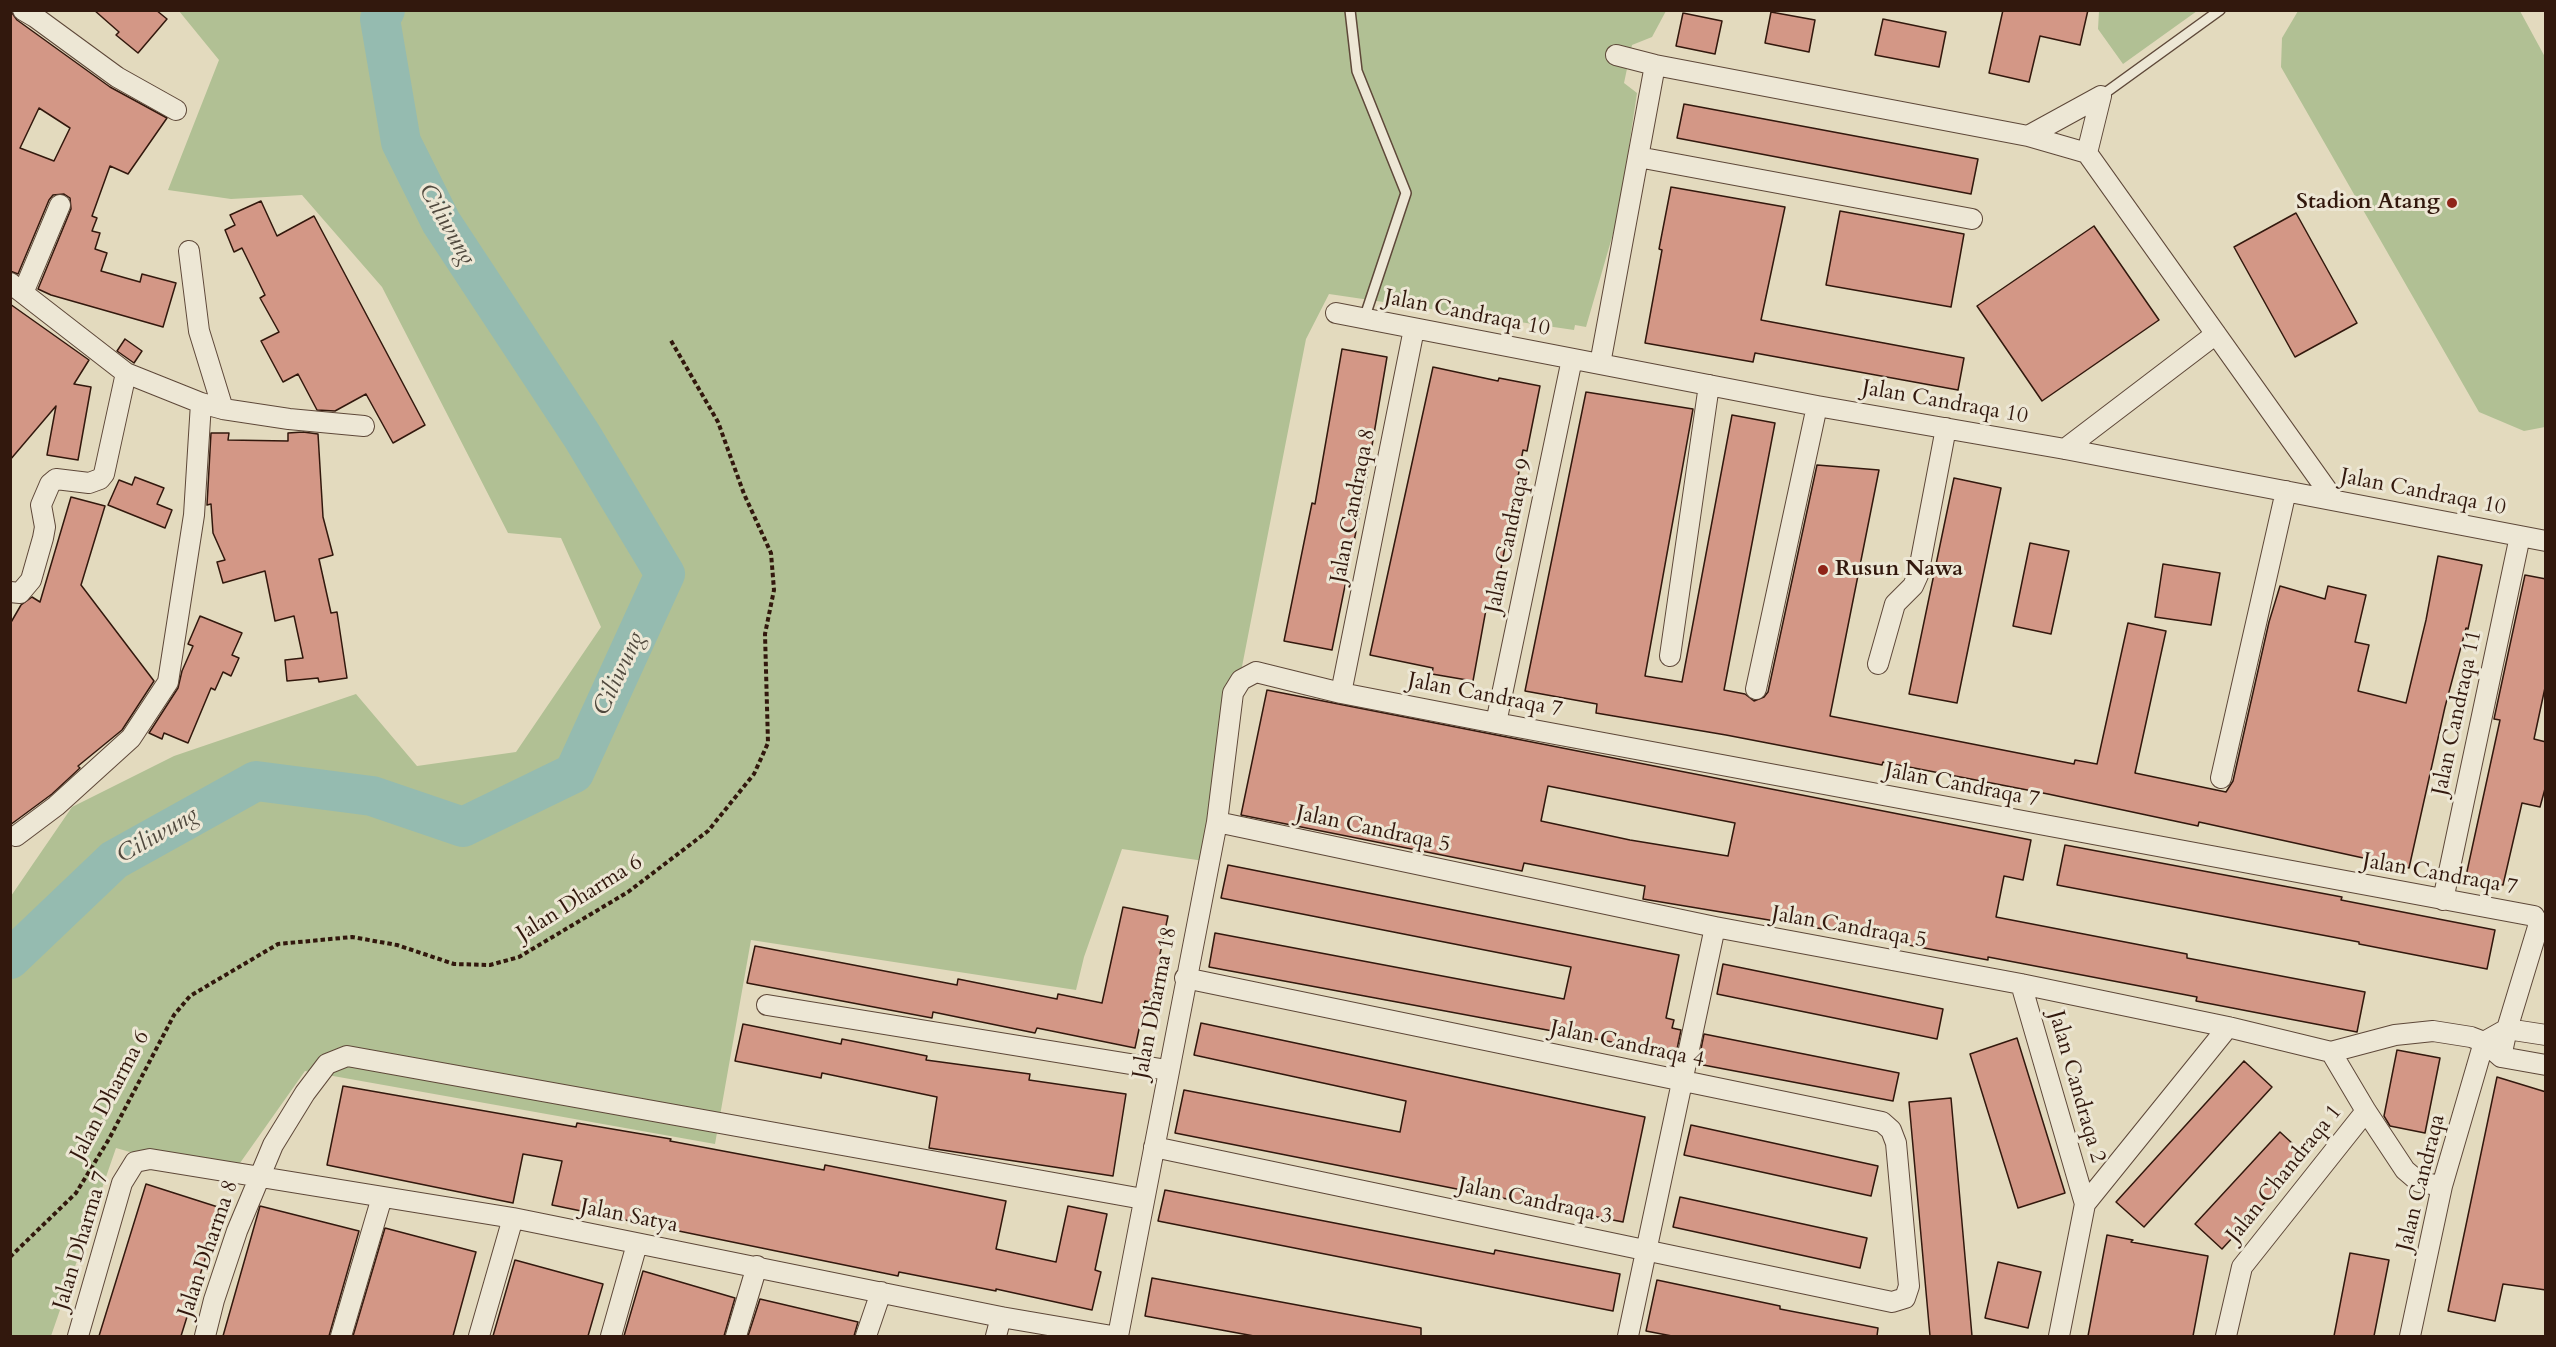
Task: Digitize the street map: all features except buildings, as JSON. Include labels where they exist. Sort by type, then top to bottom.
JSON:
[{"type":"street","points":[[23,10],[36,17],[117,77],[176,110]]},
{"type":"street","points":[[1616,55],[1655,66],[2028,136],[2087,153],[2334,500]]},
{"type":"street","points":[[1600,364],[1655,66]]},
{"type":"street","points":[[2028,136],[2101,96]]},
{"type":"street","points":[[2087,153],[2101,96]]},
{"type":"street","points":[[1638,157],[1972,219]]},
{"type":"street","points":[[60,205],[17,288],[126,373],[201,403],[223,409],[289,419],[364,426]]},
{"type":"street","points":[[189,251],[199,331],[223,409]]},
{"type":"street","name":"Jalan Candraqa 10","points":[[1336,313],[1817,406],[2065,448],[2546,541]]},
{"type":"street","name":"Jalan Candraqa 8","points":[[1341,693],[1414,329]]},
{"type":"street","points":[[2065,448],[2216,334]]},
{"type":"street","name":"Jalan Candraqa 9","points":[[1496,723],[1572,359]]},
{"type":"street","points":[[10,592],[20,592],[31,580],[45,527],[41,505],[50,484],[56,479],[82,483],[95,482],[104,474],[126,373]]},
{"type":"street","points":[[1670,656],[1709,385]]},
{"type":"street","points":[[15,836],[56,806],[130,738],[168,682],[194,515],[201,403]]},
{"type":"street","points":[[1756,689],[1817,406]]},
{"type":"street","points":[[1878,664],[1895,604],[1913,586],[1918,575],[1946,428]]},
{"type":"street","points":[[2221,778],[2286,491]]},
{"type":"street","name":"Jalan Candraqa 11","points":[[2444,900],[2520,536]]},
{"type":"street","name":"Jalan Candraqa 7","points":[[1241,680],[1256,672],[1341,693],[1496,723],[2534,916],[2538,923],[2501,1057]]},
{"type":"street","name":"Jalan Dharma 18","points":[[1118,1336],[1167,1070],[1217,822],[1233,693],[1241,680]]},
{"type":"street","name":"Jalan Candraqa 5","points":[[1217,822],[1715,927],[2021,984],[2228,1027],[2331,1052],[2412,1032],[2433,1031],[2478,1040]]},
{"type":"street","points":[[1628,1336],[1715,927]]},
{"type":"street","name":"Jalan Candraqa 4","points":[[1185,978],[1882,1122],[1891,1130],[1896,1143],[1909,1286],[1905,1298]]},
{"type":"street","name":"Jalan Candraqa 2","points":[[2021,984],[2085,1204],[2059,1336]]},
{"type":"street","points":[[767,1005],[1167,1070]]},
{"type":"street","name":"Jalan Candraqa 2","points":[[2085,1204],[2228,1027]]},
{"type":"street","points":[[2478,1040],[2507,1029],[2546,1035]]},
{"type":"street","points":[[2478,1040],[2501,1057],[2546,1065]]},
{"type":"street","name":"Jalan Candraqa","points":[[2410,1336],[2442,1186],[2478,1040]]},
{"type":"street","points":[[2331,1052],[2409,1176],[2424,1184],[2442,1186]]},
{"type":"street","name":"Jalan Dharma 8","points":[[205,1336],[234,1240],[273,1145],[305,1093],[327,1064],[347,1056],[1143,1199]]},
{"type":"street","name":"Jalan Chandraqa 1","points":[[2226,1336],[2242,1267],[2366,1111]]},
{"type":"street","name":"Jalan Candraqa 3","points":[[1154,1147],[1892,1302],[1905,1298]]},
{"type":"street","name":"Jalan Satya","points":[[135,1162],[150,1159],[513,1218],[1001,1317],[1112,1336]]},
{"type":"street","name":"Jalan Dharma 7","points":[[78,1336],[122,1183],[135,1162]]},
{"type":"street","points":[[341,1336],[382,1197]]},
{"type":"street","points":[[479,1336],[513,1218]]},
{"type":"street","points":[[611,1336],[637,1244]]},
{"type":"street","points":[[736,1336],[757,1266]]},
{"type":"street","points":[[866,1336],[881,1292]]},
{"type":"street","points":[[996,1336],[1001,1317]]},
{"type":"lane","points":[[1350,10],[1357,71],[1406,193],[1364,319]]},
{"type":"lane","points":[[2101,96],[2220,10]]},
{"type":"path","name":"Jalan Dharma 6","points":[[10,1257],[76,1193],[109,1139],[174,1015],[190,996],[278,944],[352,937],[397,945],[454,964],[490,965],[519,957],[628,892],[708,831],[754,774],[768,743],[765,634],[774,590],[771,553],[744,494],[718,422],[670,339]]},
{"type":"green space","points":[[2099,10],[2197,11],[2123,64],[2098,29]]},
{"type":"green space","points":[[179,11],[1666,11],[1652,37],[1632,45],[1624,83],[1637,93],[1619,213],[1586,327],[1575,325],[1574,330],[1329,294],[1306,339],[1204,861],[1122,849],[1084,957],[1076,990],[751,940],[715,1144],[305,1071],[228,1180],[116,1148],[51,1336],[11,1336],[11,896],[72,807],[174,756],[356,694],[417,766],[516,752],[601,627],[561,538],[508,533],[382,287],[302,195],[231,199],[168,190],[219,60]]},
{"type":"green space","name":"Stadion Atang","points":[[2298,11],[2520,11],[2545,57],[2545,427],[2524,431],[2479,412],[2281,67],[2282,38]]},
{"type":"waterway","name":"Ciliwung","points":[[10,959],[114,860],[256,781],[372,796],[463,827],[574,773],[665,574],[582,436],[441,222],[401,142],[380,19],[385,10]]},
{"type":"place","name":"Stadion Atang","points":[[2452,203]]},
{"type":"place","name":"Rusun Nawa","points":[[1823,570]]}]
